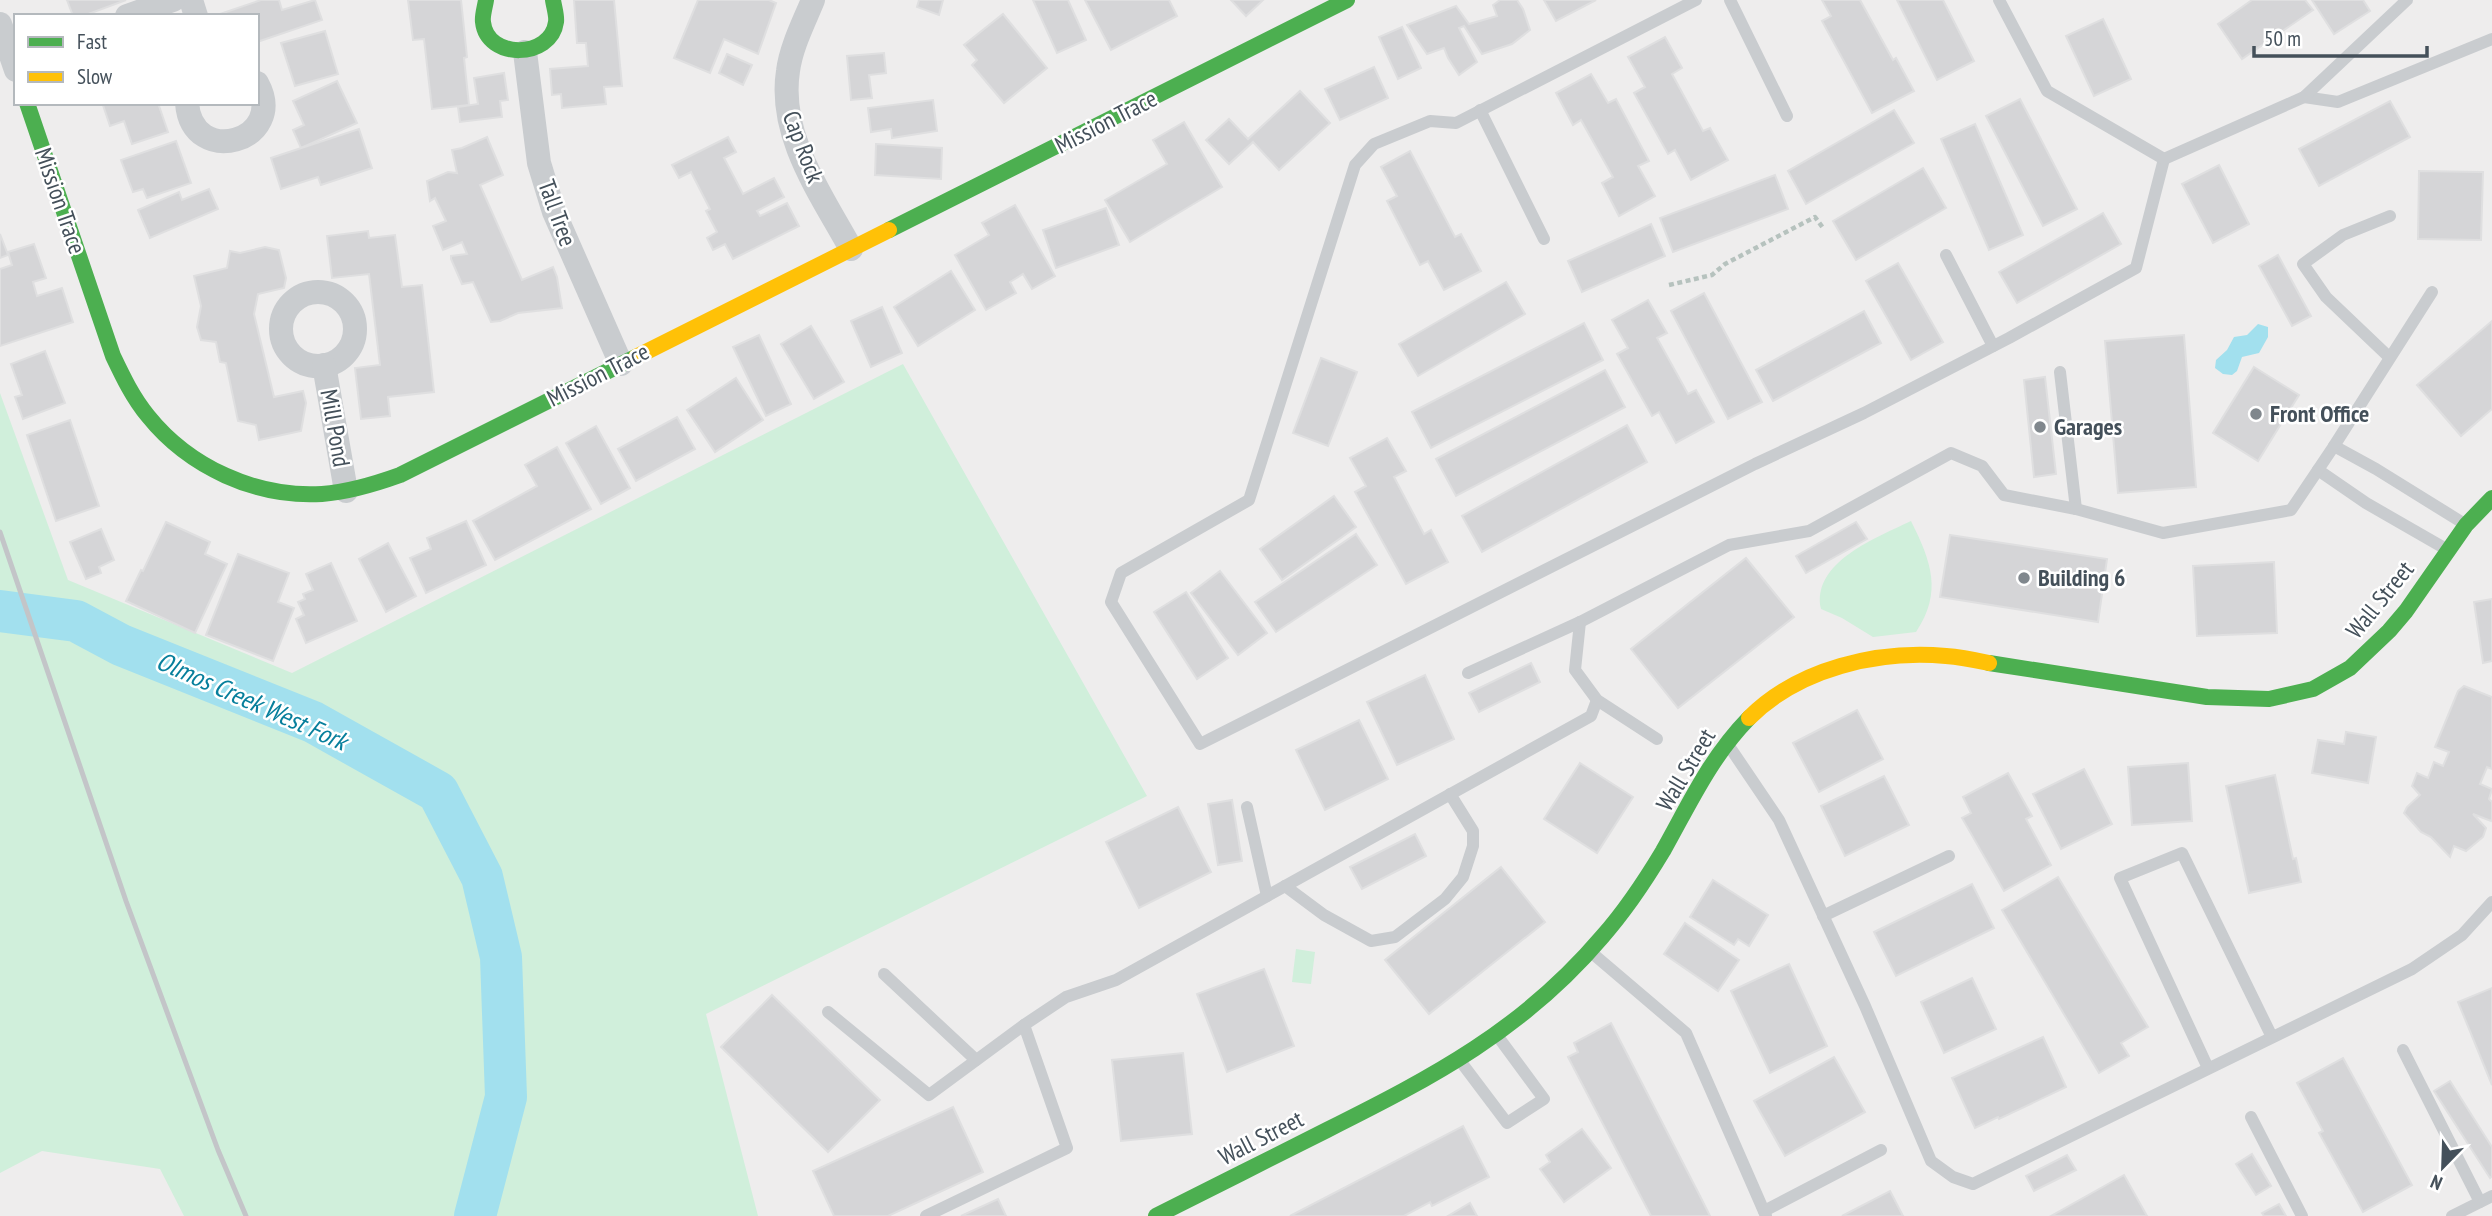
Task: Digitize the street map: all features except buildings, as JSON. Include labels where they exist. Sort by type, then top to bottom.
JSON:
[{"type":"street","points":[[133,14],[173,0]]},
{"type":"street","points":[[486,0],[482,21],[490,38],[505,50],[525,52],[542,45],[554,30],[556,11],[553,0]]},
{"type":"street","name":"Cap Rock","points":[[813,0],[788,68],[786,98],[790,128],[804,162],[851,249]]},
{"type":"street","name":"Mission Trace","points":[[28,105],[113,356],[131,394],[159,430],[175,445],[213,471],[254,487],[276,492],[313,494],[346,491],[400,475],[1347,0]]},
{"type":"street","points":[[0,24],[14,60]]},
{"type":"street","name":"Tall Tree","points":[[525,52],[539,163],[546,188],[564,236],[621,364]]},
{"type":"street","points":[[187,105],[189,115],[199,132],[216,141],[237,140],[254,130],[263,113],[259,87]]},
{"type":"street","name":"Mill Pond","points":[[324,365],[346,491]]},
{"type":"street","name":"Wall Street","points":[[1156,1216],[1427,1080],[1512,1023],[1562,979],[1607,931],[1647,877],[1681,821],[1707,769],[1727,743],[1757,711],[1799,683],[1846,664],[1896,654],[1947,656],[2207,697],[2269,699],[2313,689],[2350,668],[2382,639],[2406,611],[2466,525],[2492,498]]},
{"type":"lane","points":[[1696,0],[1456,122],[1430,121],[1374,144],[1355,165],[1250,500],[1121,573],[1111,602],[1200,744],[1755,464],[1864,414],[2136,268],[2164,159]]},
{"type":"lane","points":[[1730,0],[1787,116]]},
{"type":"lane","points":[[1999,0],[2047,91],[2164,159]]},
{"type":"lane","points":[[2164,159],[2304,97],[2407,0]]},
{"type":"lane","points":[[2304,97],[2337,102],[2492,39]]},
{"type":"lane","points":[[1480,110],[1544,239]]},
{"type":"lane","points":[[2389,357],[2326,297],[2303,264],[2343,235],[2390,216]]},
{"type":"lane","points":[[1946,255],[1993,346]]},
{"type":"lane","points":[[1468,673],[1580,622],[1729,545],[1809,531],[1951,453],[1982,466],[2004,495],[2076,509],[2163,533],[2291,510],[2432,292]]},
{"type":"lane","points":[[2060,372],[2076,509]]},
{"type":"lane","points":[[2334,446],[2466,525]]},
{"type":"lane","points":[[2318,470],[2366,503],[2447,550]]},
{"type":"lane","points":[[1580,622],[1575,670],[1597,700],[1657,739]]},
{"type":"lane","points":[[828,1012],[929,1096],[1066,997],[1116,980],[1591,716],[1597,700]]},
{"type":"lane","points":[[1727,743],[1779,820],[1865,1006],[1931,1161],[1953,1177],[1973,1184],[2412,969],[2462,935],[2492,902]]},
{"type":"lane","points":[[1285,886],[1324,915],[1371,941],[1395,937],[1445,899],[1463,877],[1473,846],[1474,831],[1450,794]]},
{"type":"lane","points":[[1247,807],[1267,896]]},
{"type":"lane","points":[[2208,1068],[2120,878],[2182,853],[2272,1037]]},
{"type":"lane","points":[[1823,915],[1949,856]]},
{"type":"lane","points":[[1589,951],[1686,1033],[1765,1214],[1881,1150]]},
{"type":"lane","points":[[884,974],[976,1060]]},
{"type":"lane","points":[[926,1216],[1067,1148],[1024,1025]]},
{"type":"lane","points":[[1459,1059],[1507,1122],[1544,1099],[1496,1034]]},
{"type":"lane","points":[[2403,1050],[2480,1202]]},
{"type":"lane","points":[[2251,1117],[2302,1216]]},
{"type":"lane","points":[[2452,1216],[2492,1196]]},
{"type":"path","points":[[1669,285],[1712,275],[1726,264],[1815,218],[1823,228]]},
{"type":"green space","points":[[903,364],[1147,796],[706,1014],[758,1216],[184,1216],[160,1169],[42,1151],[0,1173],[0,393],[68,580],[292,673]]},
{"type":"green space","points":[[1911,521],[1928,563],[1932,590],[1924,617],[1916,632],[1873,637],[1821,609],[1821,592],[1826,578],[1836,565],[1865,543]]},
{"type":"green space","points":[[1296,949],[1315,952],[1311,984],[1292,982]]},
{"type":"water","points":[[2258,324],[2268,327],[2268,337],[2259,353],[2242,357],[2237,371],[2232,375],[2223,374],[2215,368],[2216,360],[2227,350],[2234,337],[2247,335]]},
{"type":"waterway","name":"Olmos Creek West Fork","points":[[0,611],[76,621],[121,645],[313,722],[438,792],[482,877],[501,957],[506,1097],[475,1216]]},
{"type":"railway","points":[[0,532],[126,901],[218,1150],[246,1216]]},
{"type":"traffic: fast","points":[[486,0],[483,20],[487,34],[495,43],[519,50],[543,43],[552,34],[556,22],[553,0]]},
{"type":"traffic: fast","points":[[889,230],[1347,0]]},
{"type":"traffic: fast","points":[[28,105],[113,356],[133,395],[165,434],[183,450],[226,476],[249,485],[297,494],[332,493],[371,484],[400,475],[636,357]]},
{"type":"traffic: fast","points":[[1989,663],[2207,697],[2269,699],[2313,689],[2350,668],[2389,631],[2466,525],[2492,498]]},
{"type":"traffic: fast","points":[[1156,1216],[1404,1091],[1475,1049],[1541,999],[1572,970],[1627,906],[1663,851],[1712,765],[1749,718]]},
{"type":"traffic: slow","points":[[636,357],[889,230]]},
{"type":"traffic: slow","points":[[1749,718],[1791,686],[1841,666],[1867,660],[1920,655],[1957,657],[1989,663]]},
{"type":"place","name":"Front Office","points":[[2256,414]]},
{"type":"place","name":"Garages","points":[[2040,427]]},
{"type":"place","name":"Building 6","points":[[2024,578]]}]
